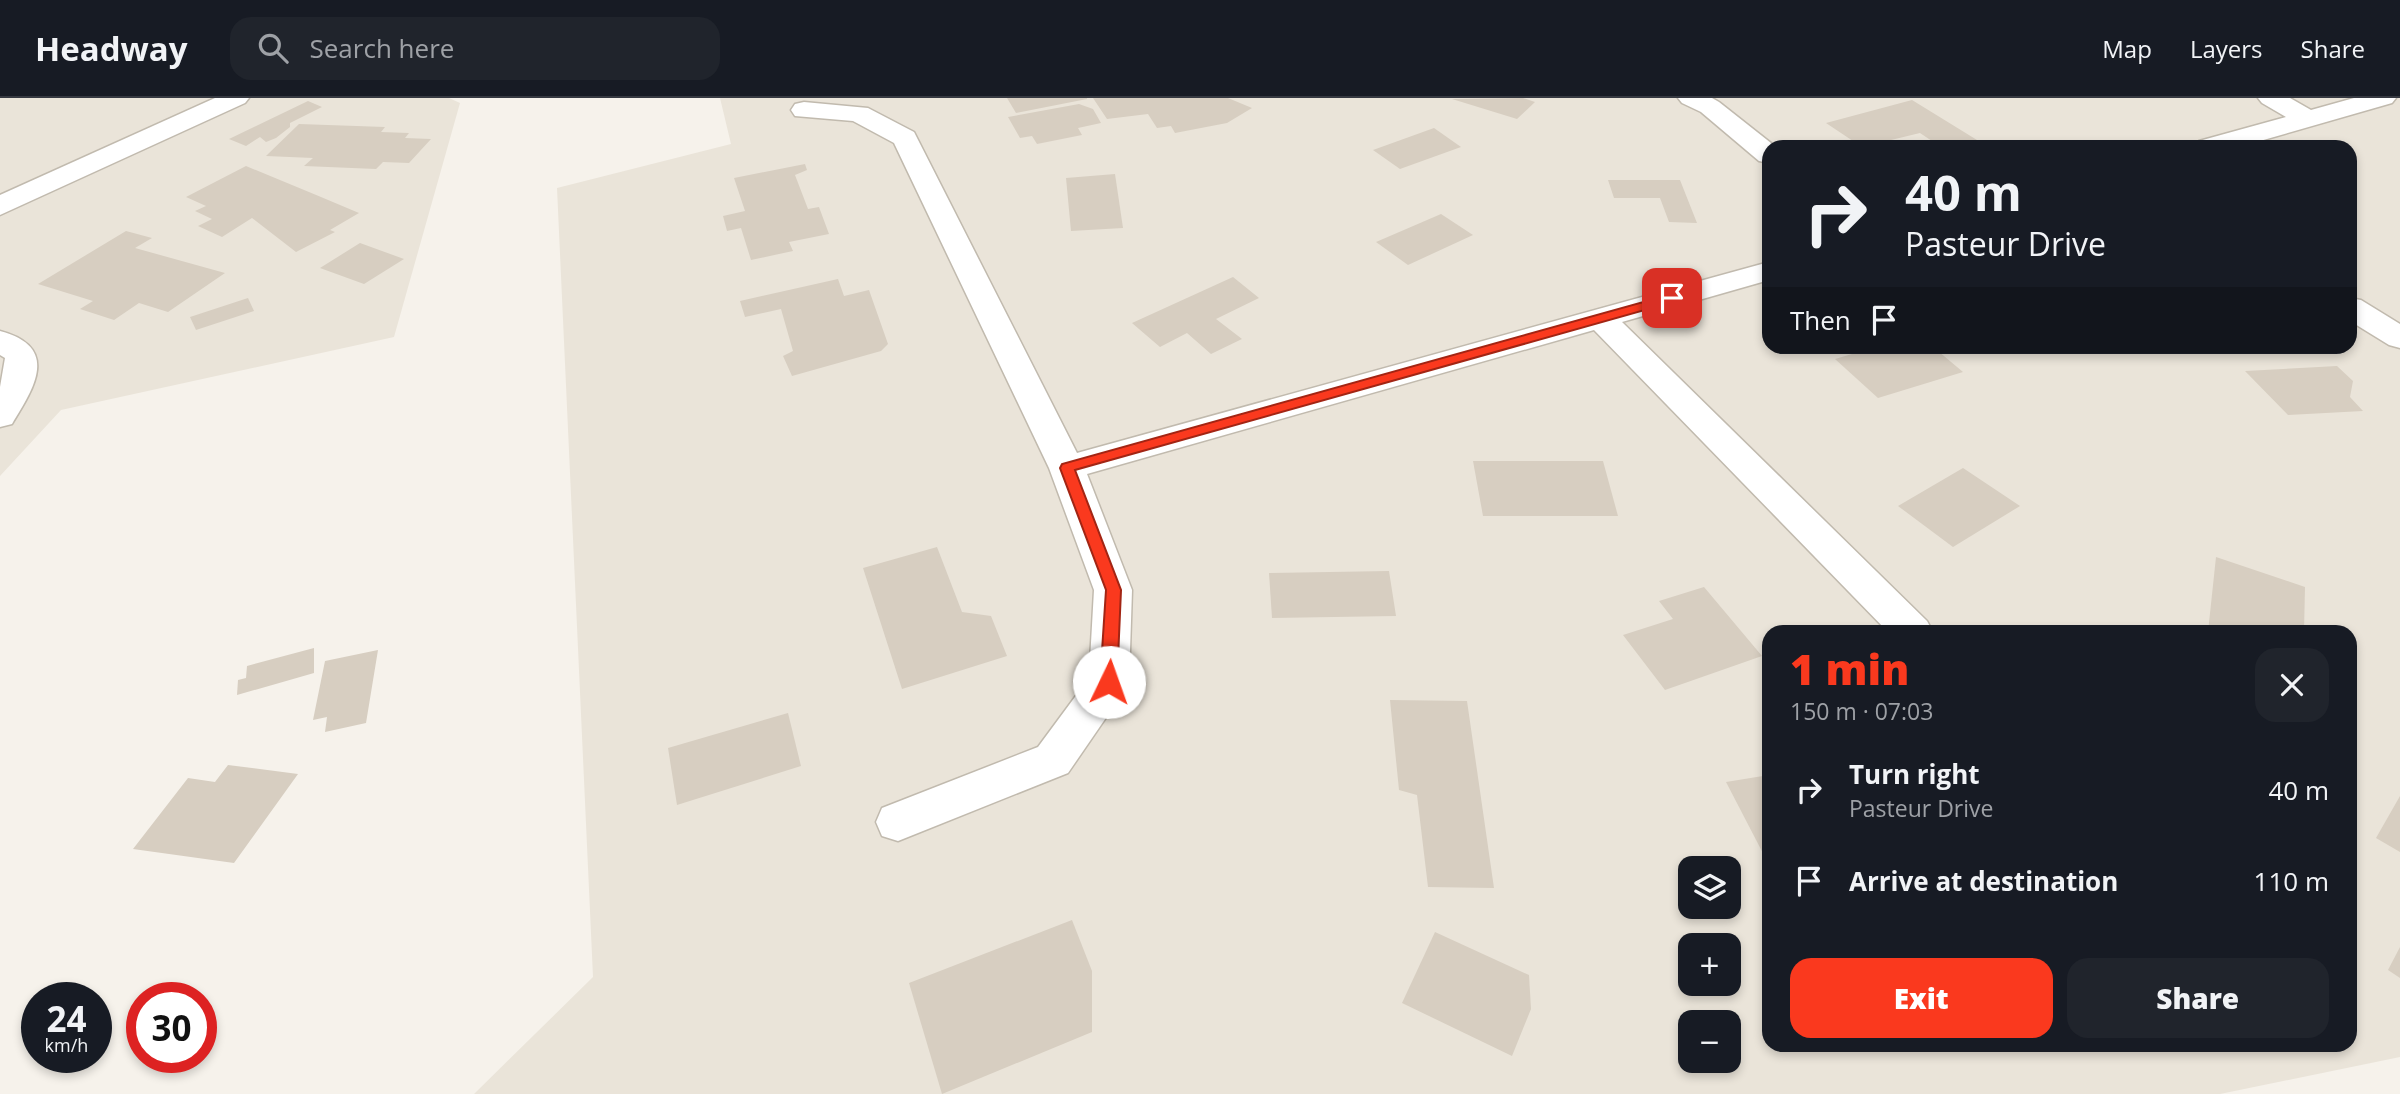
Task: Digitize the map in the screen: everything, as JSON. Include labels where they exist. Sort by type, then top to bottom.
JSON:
[{"type":"street","points":[[0,206],[236,98]]},
{"type":"street","points":[[1691,98],[1710,107],[1762,149]]},
{"type":"street","points":[[2271,98],[2308,119]]},
{"type":"street","points":[[2234,140],[2384,98]]},
{"type":"street","points":[[804,110],[859,114],[905,138],[1067,468],[1114,590],[1109,682],[1053,760],[898,822]]},
{"type":"street","points":[[1067,468],[1762,273]]},
{"type":"street","points":[[2357,311],[2400,338]]},
{"type":"street","points":[[1600,318],[1906,625]]},
{"type":"street","points":[[0,341],[21,354],[19,383],[0,416]]},
{"type":"shaded area","points":[[0,98],[449,98],[460,103],[394,337],[61,410],[0,476]]},
{"type":"shaded area","points":[[720,98],[2400,98],[2400,1057],[2220,1094],[474,1094],[593,977],[557,188],[731,144]]},
{"type":"building","points":[[1007,98],[1087,98],[1087,99],[1016,113]]},
{"type":"building","points":[[1093,98],[1228,98],[1252,108],[1227,123],[1175,133],[1171,126],[1157,128],[1148,114],[1107,119]]},
{"type":"building","points":[[1523,98],[1535,102],[1517,119],[1452,99]]},
{"type":"building","points":[[1912,100],[1977,140],[1930,140],[1920,133],[1891,140],[1852,140],[1826,123]]},
{"type":"building","points":[[308,101],[322,107],[290,123],[290,127],[276,138],[266,142],[260,137],[246,146],[229,139]]},
{"type":"building","points":[[1079,104],[1093,109],[1101,123],[1078,128],[1082,135],[1037,144],[1032,136],[1020,138],[1008,117]]},
{"type":"building","points":[[299,124],[385,127],[381,132],[409,133],[405,138],[431,139],[409,163],[383,162],[376,169],[304,166],[313,158],[266,156]]},
{"type":"building","points":[[1434,128],[1461,147],[1400,169],[1373,150]]},
{"type":"building","points":[[805,164],[807,170],[795,175],[808,209],[819,207],[829,234],[789,242],[793,251],[751,260],[741,228],[727,231],[723,216],[745,211],[734,178]]},
{"type":"building","points":[[246,166],[359,213],[330,230],[335,232],[296,252],[252,218],[222,237],[198,226],[212,219],[195,211],[206,206],[186,197]]},
{"type":"building","points":[[1115,174],[1123,228],[1071,231],[1066,178]]},
{"type":"building","points":[[1608,180],[1680,180],[1697,223],[1669,222],[1660,198],[1614,198]]},
{"type":"building","points":[[1441,214],[1473,235],[1408,265],[1376,242]]},
{"type":"building","points":[[126,231],[152,238],[135,248],[225,273],[168,312],[139,303],[114,320],[80,309],[93,301],[38,284]]},
{"type":"building","points":[[360,243],[404,259],[364,284],[320,268]]},
{"type":"building","points":[[1233,277],[1259,298],[1216,319],[1242,339],[1211,354],[1187,333],[1160,347],[1132,323]]},
{"type":"building","points":[[838,279],[844,296],[869,290],[888,344],[881,351],[792,376],[783,356],[793,351],[781,309],[745,317],[740,301]]},
{"type":"building","points":[[248,298],[254,311],[196,330],[190,317]]},
{"type":"building","points":[[1852,354],[1942,354],[1963,372],[1878,398],[1835,359]]},
{"type":"building","points":[[2337,366],[2353,381],[2350,397],[2363,411],[2288,415],[2245,371]]},
{"type":"building","points":[[1473,461],[1603,461],[1618,516],[1483,516]]},
{"type":"building","points":[[1963,468],[2020,506],[1953,547],[1898,506]]},
{"type":"building","points":[[937,547],[962,612],[991,616],[1007,656],[902,689],[863,568]]},
{"type":"building","points":[[2216,557],[2305,587],[2304,625],[2209,625]]},
{"type":"building","points":[[1389,571],[1396,616],[1272,618],[1269,573]]},
{"type":"building","points":[[1704,587],[1762,656],[1665,690],[1623,635],[1673,619],[1659,601]]},
{"type":"building","points":[[314,648],[314,673],[237,695],[238,680],[246,678],[247,666]]},
{"type":"building","points":[[378,650],[366,723],[325,732],[327,717],[313,720],[325,661]]},
{"type":"building","points":[[1390,700],[1467,701],[1494,888],[1428,887],[1417,795],[1399,790]]},
{"type":"building","points":[[788,713],[801,766],[677,805],[668,748]]},
{"type":"building","points":[[228,765],[298,774],[234,863],[133,849],[188,778],[215,782]]},
{"type":"building","points":[[1762,776],[1762,851],[1726,782]]},
{"type":"building","points":[[2400,796],[2400,852],[2376,838]]},
{"type":"building","points":[[1072,920],[1092,971],[1092,1032],[942,1094],[909,983]]},
{"type":"building","points":[[1435,932],[1529,975],[1531,1009],[1512,1056],[1402,1003]]},
{"type":"building","points":[[2400,947],[2400,978],[2388,970]]},
{"type":"route","points":[[1109,682],[1114,590],[1067,468],[1672,298]]}]
